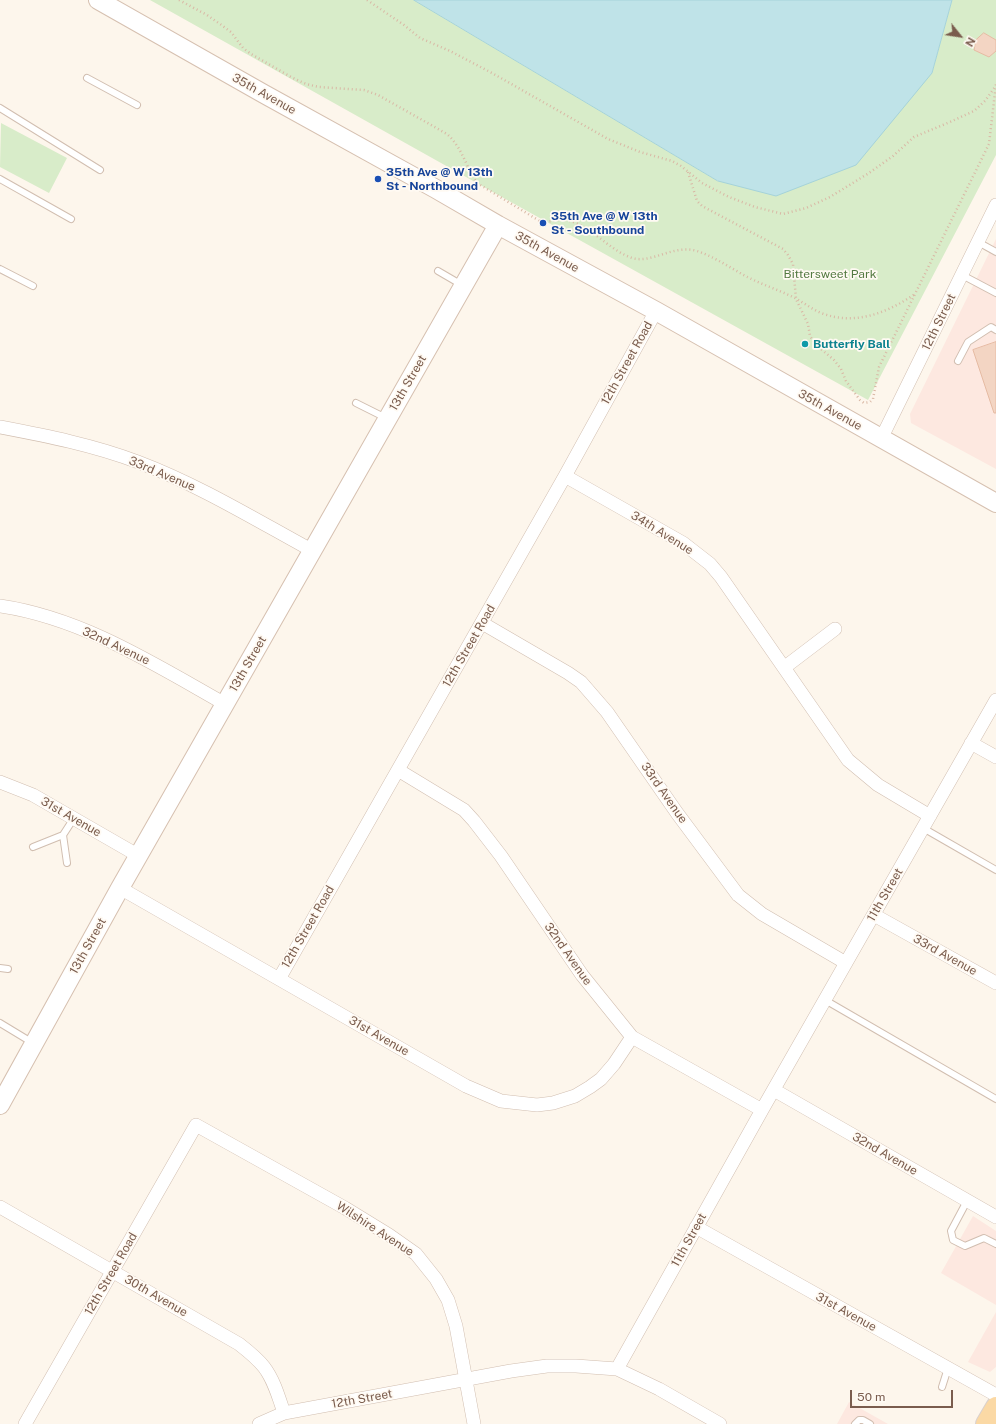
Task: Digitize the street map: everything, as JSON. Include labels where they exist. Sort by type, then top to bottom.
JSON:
[{"type":"main road","name":"35th Avenue","points":[[98,0],[264,94],[436,188],[498,225],[656,311],[996,503]]},
{"type":"main road","name":"13th Street","points":[[0,1105],[120,888],[498,225]]},
{"type":"street","name":"12th Street","points":[[881,439],[996,205]]},
{"type":"street","name":"12th Street Road","points":[[279,979],[565,476],[656,311]]},
{"type":"street","name":"33rd Avenue","points":[[0,427],[74,442],[138,462],[208,493],[313,551]]},
{"type":"street","name":"34th Avenue","points":[[565,476],[683,543],[710,564],[721,577],[848,760],[878,785],[930,816]]},
{"type":"street","name":"32nd Avenue","points":[[0,606],[54,619],[96,635],[134,653],[226,704]]},
{"type":"street","name":"33rd Avenue","points":[[482,623],[581,682],[608,712],[677,813],[738,896],[762,914],[846,963]]},
{"type":"street","points":[[784,667],[834,629]]},
{"type":"street","name":"11th Street","points":[[617,1370],[762,1110],[996,700]]},
{"type":"street","points":[[971,744],[996,757]]},
{"type":"street","name":"32nd Avenue","points":[[398,770],[464,810],[501,856],[582,975],[632,1037],[762,1110]]},
{"type":"street","name":"31st Avenue","points":[[0,782],[33,795],[139,856]]},
{"type":"street","name":"31st Avenue","points":[[120,888],[466,1086],[501,1101],[537,1105],[553,1103],[575,1096],[601,1079],[614,1064],[632,1037]]},
{"type":"street","name":"33rd Avenue","points":[[874,914],[996,983]]},
{"type":"street","name":"32nd Avenue","points":[[774,1090],[996,1217]]},
{"type":"street","name":"12th Street Road","points":[[25,1424],[196,1124]]},
{"type":"street","name":"Wilshire Avenue","points":[[196,1124],[345,1208],[389,1235],[416,1254],[436,1279],[448,1300],[456,1326],[474,1424]]},
{"type":"street","name":"30th Avenue","points":[[0,1207],[239,1344],[265,1368],[284,1413]]},
{"type":"street","name":"31st Avenue","points":[[696,1228],[996,1395]]},
{"type":"street","name":"12th Street","points":[[259,1424],[284,1413],[510,1371],[547,1366],[576,1366],[617,1370],[659,1389],[720,1424]]},
{"type":"lane","points":[[87,78],[137,105]]},
{"type":"lane","points":[[0,108],[100,170]]},
{"type":"lane","points":[[0,179],[71,219]]},
{"type":"lane","points":[[978,242],[996,252]]},
{"type":"lane","points":[[0,269],[33,286]]},
{"type":"lane","points":[[438,271],[464,285]]},
{"type":"lane","points":[[962,275],[996,293]]},
{"type":"lane","points":[[958,361],[968,342],[991,327],[996,330]]},
{"type":"lane","points":[[356,403],[388,419]]},
{"type":"lane","points":[[33,847],[63,835],[74,818]]},
{"type":"lane","points":[[923,828],[996,870]]},
{"type":"lane","points":[[63,835],[68,863]]},
{"type":"lane","points":[[0,968],[8,969]]},
{"type":"lane","points":[[825,1000],[996,1099]]},
{"type":"lane","points":[[0,1023],[34,1043]]},
{"type":"lane","points":[[967,1201],[951,1231],[953,1240],[965,1246],[984,1238],[996,1244]]},
{"type":"lane","points":[[942,1387],[948,1368]]},
{"type":"lane","points":[[854,1424],[859,1420],[863,1420],[870,1424]]},
{"type":"path","points":[[178,0],[220,24],[231,32],[243,48],[251,54],[291,77],[306,84],[319,87],[364,90],[378,95],[447,134],[453,139],[459,148],[476,183],[543,223],[559,219],[569,220],[580,225],[624,254],[634,258],[645,259],[670,251],[686,249],[697,251],[713,257],[753,280],[796,299],[821,313],[836,317],[855,319],[891,309],[915,294]]},
{"type":"path","points":[[367,0],[404,25],[420,38],[450,51],[608,138],[640,152],[672,161],[688,171],[702,183],[729,197],[755,207],[783,214],[806,208],[830,197],[893,156],[914,137],[974,111],[985,101],[995,86]]},
{"type":"path","points":[[688,171],[697,201],[702,206],[783,249],[788,255],[793,264],[796,299],[808,324],[810,336],[815,344],[841,368],[846,381],[860,400],[864,403],[870,402],[879,367],[989,144],[995,86]]},
{"type":"shaded area","points":[[996,239],[996,469],[911,423],[910,414]]},
{"type":"shaded area","points":[[973,1216],[996,1231],[996,1305],[941,1273]]},
{"type":"shaded area","points":[[996,1312],[996,1367],[990,1372],[968,1362]]},
{"type":"shaded area","points":[[849,1402],[888,1424],[837,1424]]},
{"type":"green space","name":"Bittersweet Park","points":[[150,0],[414,0],[718,181],[932,73],[952,0],[996,0],[996,155],[868,400]]},
{"type":"green space","points":[[1,123],[67,158],[49,193],[0,167]]},
{"type":"water","points":[[414,0],[952,0],[932,73],[856,165],[776,196],[718,181]]},
{"type":"building","points":[[984,33],[996,40],[996,51],[989,57],[974,50],[976,40]]},
{"type":"building","points":[[996,342],[996,413],[994,413],[973,350]]},
{"type":"place","name":"35th Ave @ W 13th St - Northbound","points":[[378,179]]},
{"type":"place","name":"35th Ave @ W 13th St - Southbound","points":[[543,223]]},
{"type":"place","name":"Butterfly Ball","points":[[805,344]]}]
